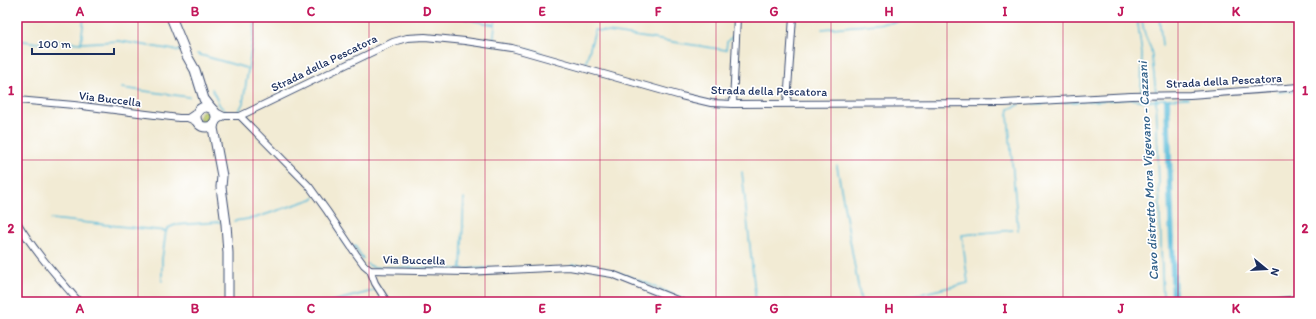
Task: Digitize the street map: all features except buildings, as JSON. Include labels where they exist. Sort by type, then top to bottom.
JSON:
[{"type":"main road","points":[[171,17],[187,56],[195,70],[204,99],[216,116],[213,128],[222,176],[221,187],[228,253],[228,302]]},
{"type":"main road","points":[[187,56],[199,110],[196,118],[208,135],[217,176],[221,187]]},
{"type":"main road","points":[[199,110],[205,107],[212,110]]},
{"type":"main road","points":[[201,125],[210,126],[214,122]]},
{"type":"street","points":[[733,104],[737,17]]},
{"type":"street","points":[[787,103],[793,17]]},
{"type":"street","name":"Strada della Pescatora","points":[[240,116],[393,42],[408,38],[425,37],[512,48],[681,96],[711,102],[733,104],[1004,103],[1140,96],[1190,96],[1299,87]]},
{"type":"street","name":"Via Buccella","points":[[17,100],[188,118],[201,125]]},
{"type":"street","points":[[188,118],[199,110]]},
{"type":"street","points":[[212,110],[224,116],[240,116]]},
{"type":"street","points":[[214,122],[224,116]]},
{"type":"street","name":"Via Buccella","points":[[240,116],[309,186],[364,265],[370,270],[466,272],[569,267],[591,269],[612,274],[682,302]]},
{"type":"street","points":[[17,222],[24,234],[79,302]]},
{"type":"street","points":[[370,270],[375,283],[387,302]]},
{"type":"street","points":[[1268,302],[1299,299]]},
{"type":"green space","points":[[206,110],[211,112],[213,117],[211,122],[206,124],[201,122],[199,117],[201,112]]},
{"type":"waterway","points":[[81,43],[84,17]]},
{"type":"waterway","points":[[239,111],[243,103],[256,17]]},
{"type":"waterway","points":[[457,17],[495,25]]},
{"type":"waterway","points":[[493,43],[496,17]]},
{"type":"waterway","points":[[822,29],[907,21],[929,17]]},
{"type":"waterway","points":[[1137,17],[1142,54],[1141,95]]},
{"type":"waterway","name":"Cavo distretto Mora Vigevano - Cazzani","points":[[1141,17],[1145,35],[1151,49],[1156,93]]},
{"type":"waterway","points":[[1159,17],[1162,45]]},
{"type":"waterway","points":[[585,66],[595,30],[726,50],[727,42],[733,36]]},
{"type":"waterway","name":"Cavo distretto Mora Vigevano - Cazzani","points":[[17,40],[38,43],[43,40],[81,43],[119,41],[180,51]]},
{"type":"waterway","points":[[519,47],[542,53]]},
{"type":"waterway","name":"Cavo distretto Mora Vigevano - Cazzani","points":[[197,54],[246,68]]},
{"type":"waterway","points":[[122,88],[189,97]]},
{"type":"waterway","points":[[212,89],[220,106],[229,113]]},
{"type":"waterway","points":[[1278,92],[1299,90]]},
{"type":"waterway","name":"Cavo distretto Mora Vigevano - Cazzani","points":[[1156,97],[1163,302]]},
{"type":"waterway","points":[[1034,104],[1130,99],[1149,101],[1188,98]]},
{"type":"waterway","points":[[1167,101],[1174,301]]},
{"type":"waterway","points":[[1018,230],[1008,115],[1009,109],[1019,105]]},
{"type":"waterway","points":[[837,166],[861,302]]},
{"type":"waterway","points":[[742,172],[756,302]]},
{"type":"waterway","points":[[234,221],[255,218],[315,198]]},
{"type":"waterway","points":[[461,269],[464,198]]},
{"type":"waterway","points":[[51,219],[166,231]]},
{"type":"waterway","points":[[162,281],[162,259],[166,231],[168,228],[175,225],[220,222]]},
{"type":"waterway","points":[[884,302],[968,283],[962,235],[1013,230]]},
{"type":"waterway","points":[[339,234],[349,249]]},
{"type":"waterway","points":[[353,248],[355,246],[363,259]]},
{"type":"waterway","points":[[367,264],[373,267],[461,269],[490,268]]},
{"type":"waterway","points":[[572,265],[588,266],[618,273],[690,302]]},
{"type":"waterway","points":[[330,302],[373,291],[377,288]]},
{"type":"waterway","points":[[70,296],[75,302]]},
{"type":"waterway","points":[[1223,302],[1299,296]]}]
